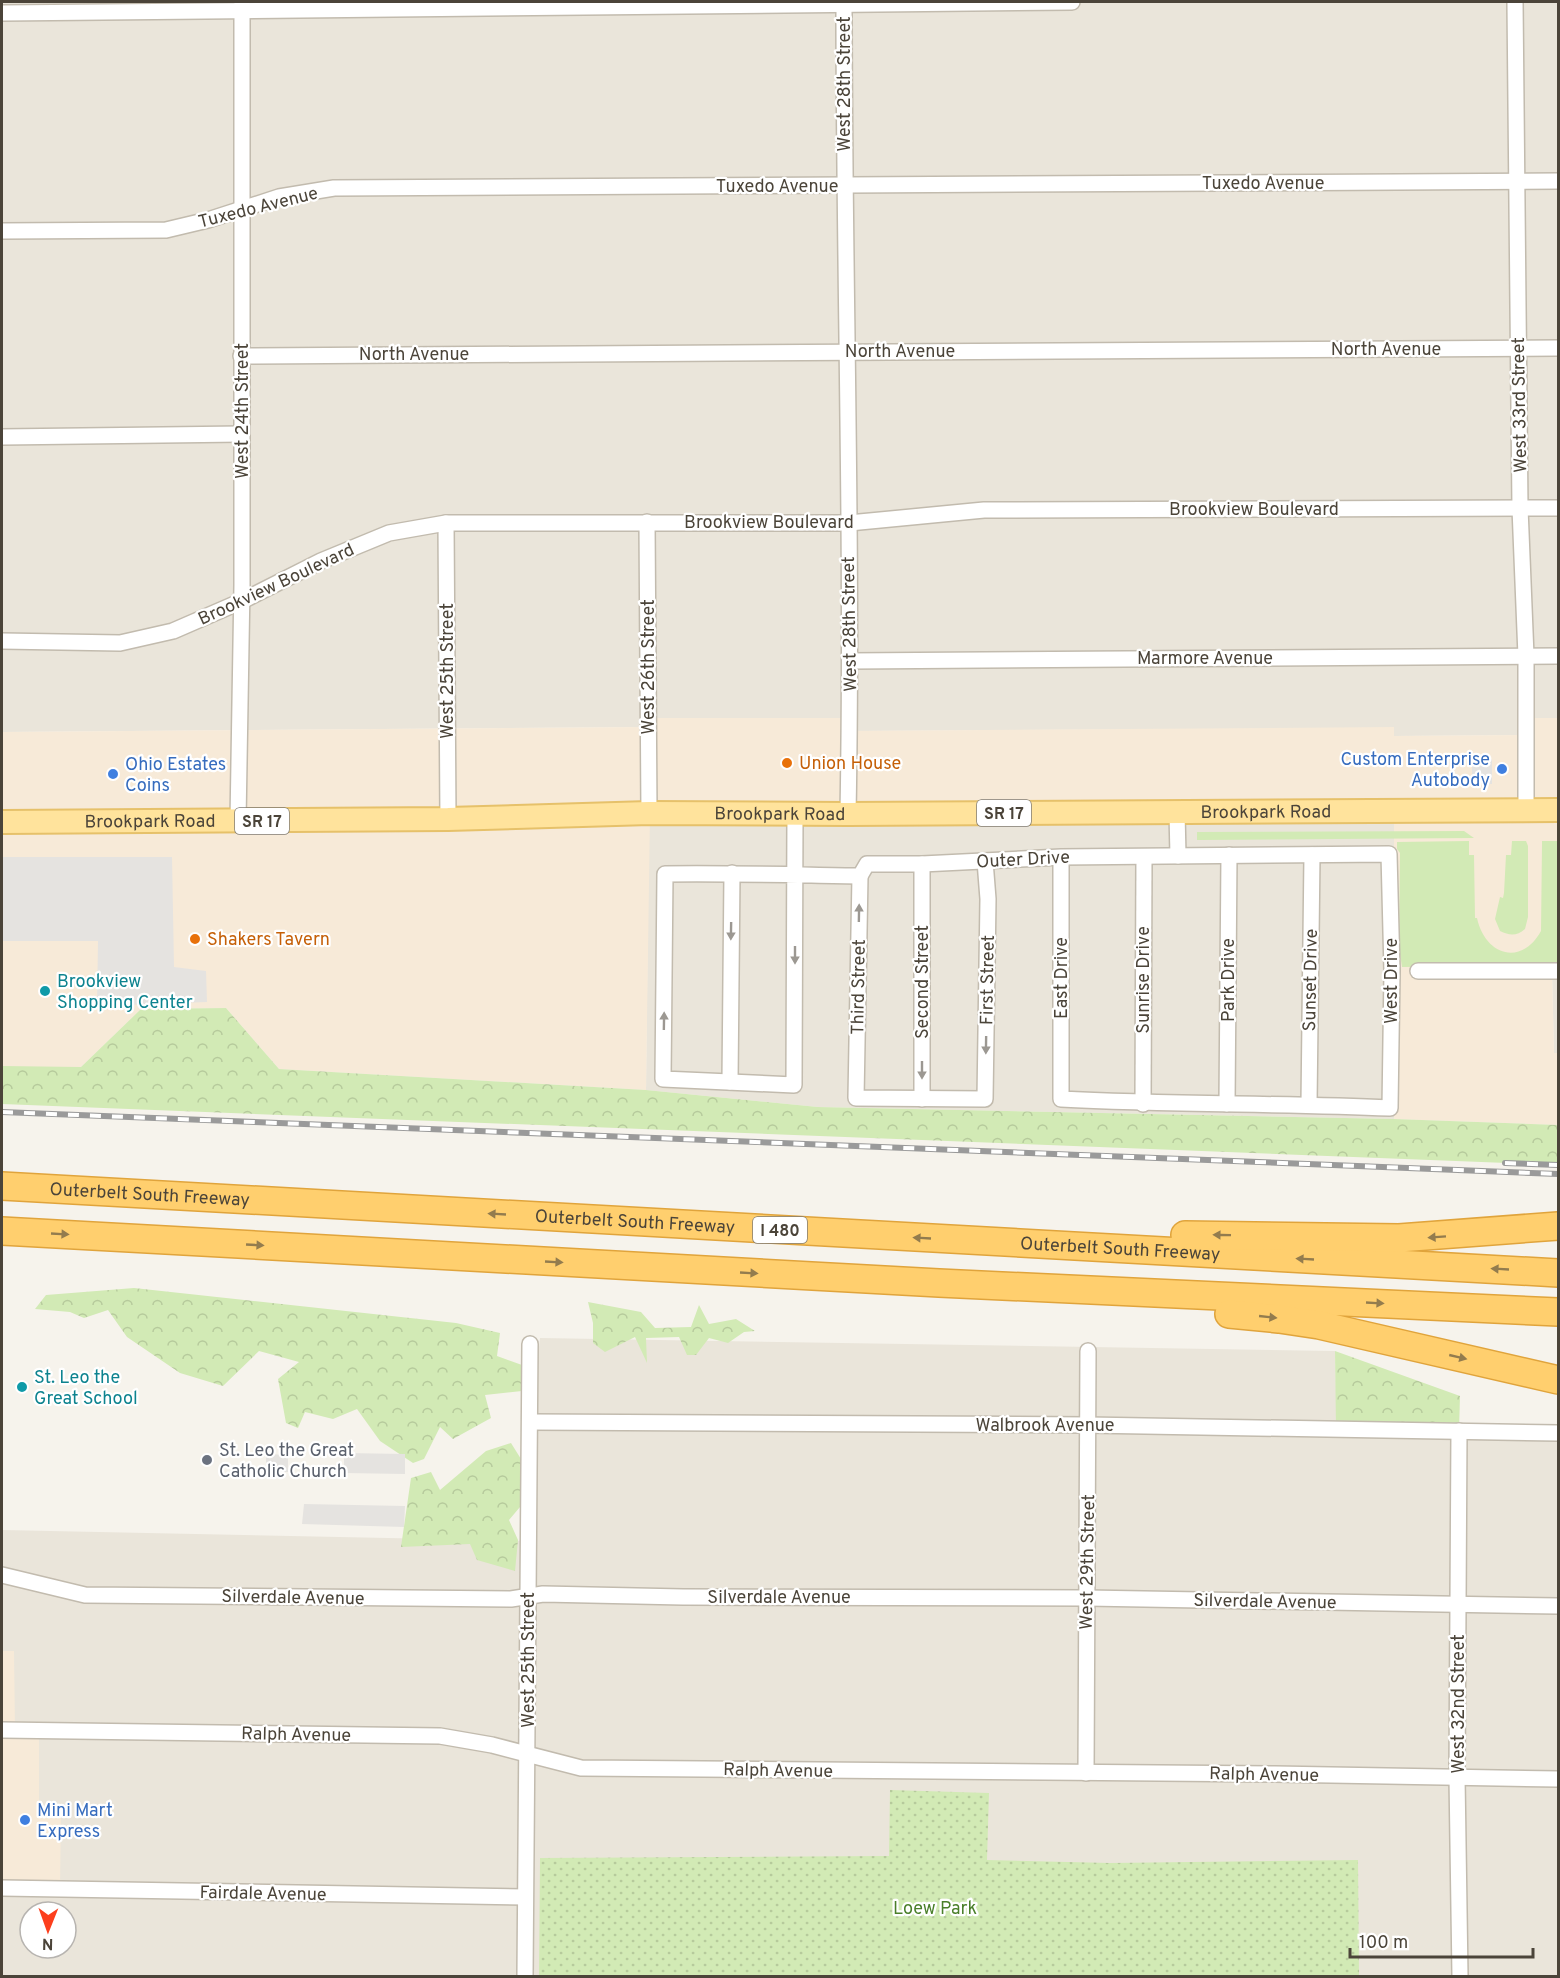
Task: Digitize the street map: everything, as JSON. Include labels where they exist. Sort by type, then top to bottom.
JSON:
[{"type":"highway","name":"Outerbelt South Freeway","points":[[2,1186],[1558,1273]]},
{"type":"highway","points":[[951,1240],[1029,1233],[1076,1232],[1399,1238],[1558,1226]]},
{"type":"highway","points":[[2,1231],[939,1283],[1558,1312]]},
{"type":"highway","points":[[939,1283],[1036,1303],[1240,1314],[1279,1319],[1366,1335],[1558,1380]]},
{"type":"main road","name":"Brookpark Road","points":[[2,822],[448,819],[650,813],[1558,810]]},
{"type":"street","points":[[2,12],[242,6],[1072,2]]},
{"type":"street","name":"West 33rd Street","points":[[1515,2],[1520,508],[1526,656],[1526,809]]},
{"type":"street","name":"West 28th Street","points":[[844,3],[851,661],[848,814]]},
{"type":"street","name":"West 24th Street","points":[[238,821],[242,601],[242,6]]},
{"type":"street","name":"Tuxedo Avenue","points":[[2,231],[166,230],[208,220],[279,197],[334,188],[1558,181]]},
{"type":"street","name":"North Avenue","points":[[241,356],[1558,348]]},
{"type":"street","points":[[2,437],[242,434]]},
{"type":"street","name":"Brookview Boulevard","points":[[2,641],[120,643],[173,631],[242,601],[321,561],[389,533],[446,523],[849,523],[984,510],[1558,508]]},
{"type":"street","name":"West 26th Street","points":[[647,522],[650,813]]},
{"type":"street","name":"West 25th Street","points":[[446,523],[448,819]]},
{"type":"street","name":"Marmore Avenue","points":[[851,661],[1558,656]]},
{"type":"street","points":[[1178,812],[1178,856]]},
{"type":"street","points":[[732,873],[730,1082],[794,1085],[795,813]]},
{"type":"street","name":"Outer Drive","points":[[730,1082],[663,1079],[665,874],[860,876],[867,864],[922,864],[1061,857],[1389,854]]},
{"type":"street","name":"West Drive","points":[[1309,1104],[1390,1108],[1392,971],[1389,854]]},
{"type":"street","name":"Park Drive","points":[[1227,1104],[1229,855]]},
{"type":"street","name":"Sunset Drive","points":[[1309,1104],[1312,855]]},
{"type":"street","name":"East Drive","points":[[1061,857],[1061,1099],[1143,1104]]},
{"type":"street","name":"Sunrise Drive","points":[[1143,857],[1143,1104]]},
{"type":"street","name":"First Street","points":[[922,1099],[985,1099],[988,899],[984,861]]},
{"type":"street","name":"Second Street","points":[[922,864],[922,1099]]},
{"type":"street","name":"Third Street","points":[[860,876],[856,1098],[922,1099]]},
{"type":"street","points":[[1418,971],[1558,971]]},
{"type":"street","points":[[1143,1104],[1309,1104]]},
{"type":"street","name":"West 25th Street","points":[[525,1977],[530,1344]]},
{"type":"street","name":"West 29th Street","points":[[1086,1773],[1088,1351]]},
{"type":"street","name":"Walbrook Avenue","points":[[531,1422],[1088,1425],[1558,1433]]},
{"type":"street","name":"West 32nd Street","points":[[1459,1431],[1457,1777],[1460,1977]]},
{"type":"street","name":"Silverdale Avenue","points":[[2,1575],[86,1595],[511,1599],[543,1594],[682,1597],[1087,1598],[1558,1606]]},
{"type":"street","name":"Ralph Avenue","points":[[2,1730],[440,1736],[492,1745],[581,1768],[1558,1779]]},
{"type":"street","name":"Fairdale Avenue","points":[[2,1888],[525,1897]]},
{"type":"shaded area","points":[[2,2],[1558,2],[1558,718],[1526,718],[1526,735],[1394,736],[1394,728],[850,731],[649,727],[2,732]]},
{"type":"shaded area","points":[[649,718],[850,718],[850,731],[1394,727],[1394,736],[1526,735],[1526,718],[1558,718],[1558,971],[1552,972],[1554,1053],[1558,1053],[1558,1125],[1394,1119],[1394,811],[650,813],[646,1090],[279,1069],[226,1008],[141,1009],[81,1067],[2,1068],[2,732],[648,727]]},
{"type":"shaded area","points":[[1492,759],[1492,784],[1472,784],[1472,760]]},
{"type":"shaded area","points":[[1394,810],[1394,1119],[818,1107],[646,1090],[649,813]]},
{"type":"shaded area","points":[[2,857],[172,857],[174,967],[206,971],[207,1002],[97,1006],[98,941],[2,941]]},
{"type":"shaded area","points":[[1552,971],[1558,971],[1558,1053],[1554,1053]]},
{"type":"shaded area","points":[[540,1338],[1335,1351],[1337,1429],[1558,1433],[1558,1976],[2,1976],[2,1888],[61,1810],[39,1809],[39,1731],[14,1730],[14,1651],[2,1651],[2,1530],[529,1541],[531,1422]]},
{"type":"shaded area","points":[[344,1453],[405,1454],[405,1474],[344,1473]]},
{"type":"shaded area","points":[[266,1454],[288,1455],[288,1472],[266,1472]]},
{"type":"shaded area","points":[[304,1504],[405,1506],[404,1527],[302,1524]]},
{"type":"shaded area","points":[[2,1651],[14,1651],[15,1730],[39,1730],[39,1809],[61,1810],[60,1889],[2,1888]]},
{"type":"green space","points":[[1464,831],[1474,838],[1197,840],[1197,832]]},
{"type":"green space","points":[[1469,841],[1469,855],[1474,855],[1475,918],[1477,918],[1481,931],[1495,948],[1504,952],[1514,952],[1524,949],[1533,942],[1541,931],[1542,841],[1558,841],[1558,965],[1402,967],[1399,947],[1400,853],[1397,849],[1397,842]]},
{"type":"green space","points":[[1512,841],[1526,841],[1528,846],[1528,917],[1525,929],[1513,935],[1500,931],[1495,919],[1500,897],[1503,898],[1506,855],[1511,855]]},
{"type":"green space","points":[[226,1008],[279,1069],[646,1090],[818,1107],[1394,1119],[1558,1125],[1558,1165],[2,1104],[2,1066],[81,1067],[141,1009]]},
{"type":"green space","points":[[134,1288],[456,1323],[500,1333],[497,1356],[522,1365],[522,1391],[485,1395],[491,1418],[453,1439],[440,1427],[424,1459],[413,1463],[380,1441],[357,1409],[333,1419],[305,1412],[298,1428],[286,1423],[278,1379],[299,1362],[259,1351],[223,1386],[180,1373],[127,1337],[108,1310],[84,1318],[70,1312],[35,1309],[46,1295]]},
{"type":"green space","points":[[588,1302],[641,1312],[655,1328],[691,1327],[699,1305],[709,1324],[736,1319],[755,1331],[744,1332],[728,1343],[709,1338],[696,1355],[687,1355],[679,1337],[646,1338],[647,1363],[635,1337],[605,1352],[593,1343],[593,1323]]},
{"type":"green space","points":[[1335,1351],[1460,1396],[1459,1431],[1336,1429]]},
{"type":"green space","points":[[511,1443],[521,1459],[520,1507],[509,1520],[518,1540],[515,1571],[477,1560],[470,1544],[401,1547],[411,1478],[431,1472],[440,1490],[486,1451]]},
{"type":"green space","name":"Loew Park","points":[[890,1790],[989,1793],[987,1860],[1110,1863],[1358,1860],[1359,1976],[539,1976],[540,1858],[889,1856]]},
{"type":"railway","points":[[2,1112],[1558,1174]]},
{"type":"railway","points":[[1505,1163],[1558,1165]]},
{"type":"place","name":"Union House","points":[[787,763]]},
{"type":"place","name":"Custom Enterprise Autobody","points":[[1502,769]]},
{"type":"place","name":"Ohio Estates Coins","points":[[113,774]]},
{"type":"place","name":"Shakers Tavern","points":[[195,939]]},
{"type":"place","name":"Brookview Shopping Center","points":[[45,991]]},
{"type":"place","name":"St. Leo the Great School","points":[[22,1387]]},
{"type":"place","name":"St. Leo the Great Catholic Church","points":[[207,1460]]},
{"type":"place","name":"Mini Mart Express","points":[[25,1820]]}]
